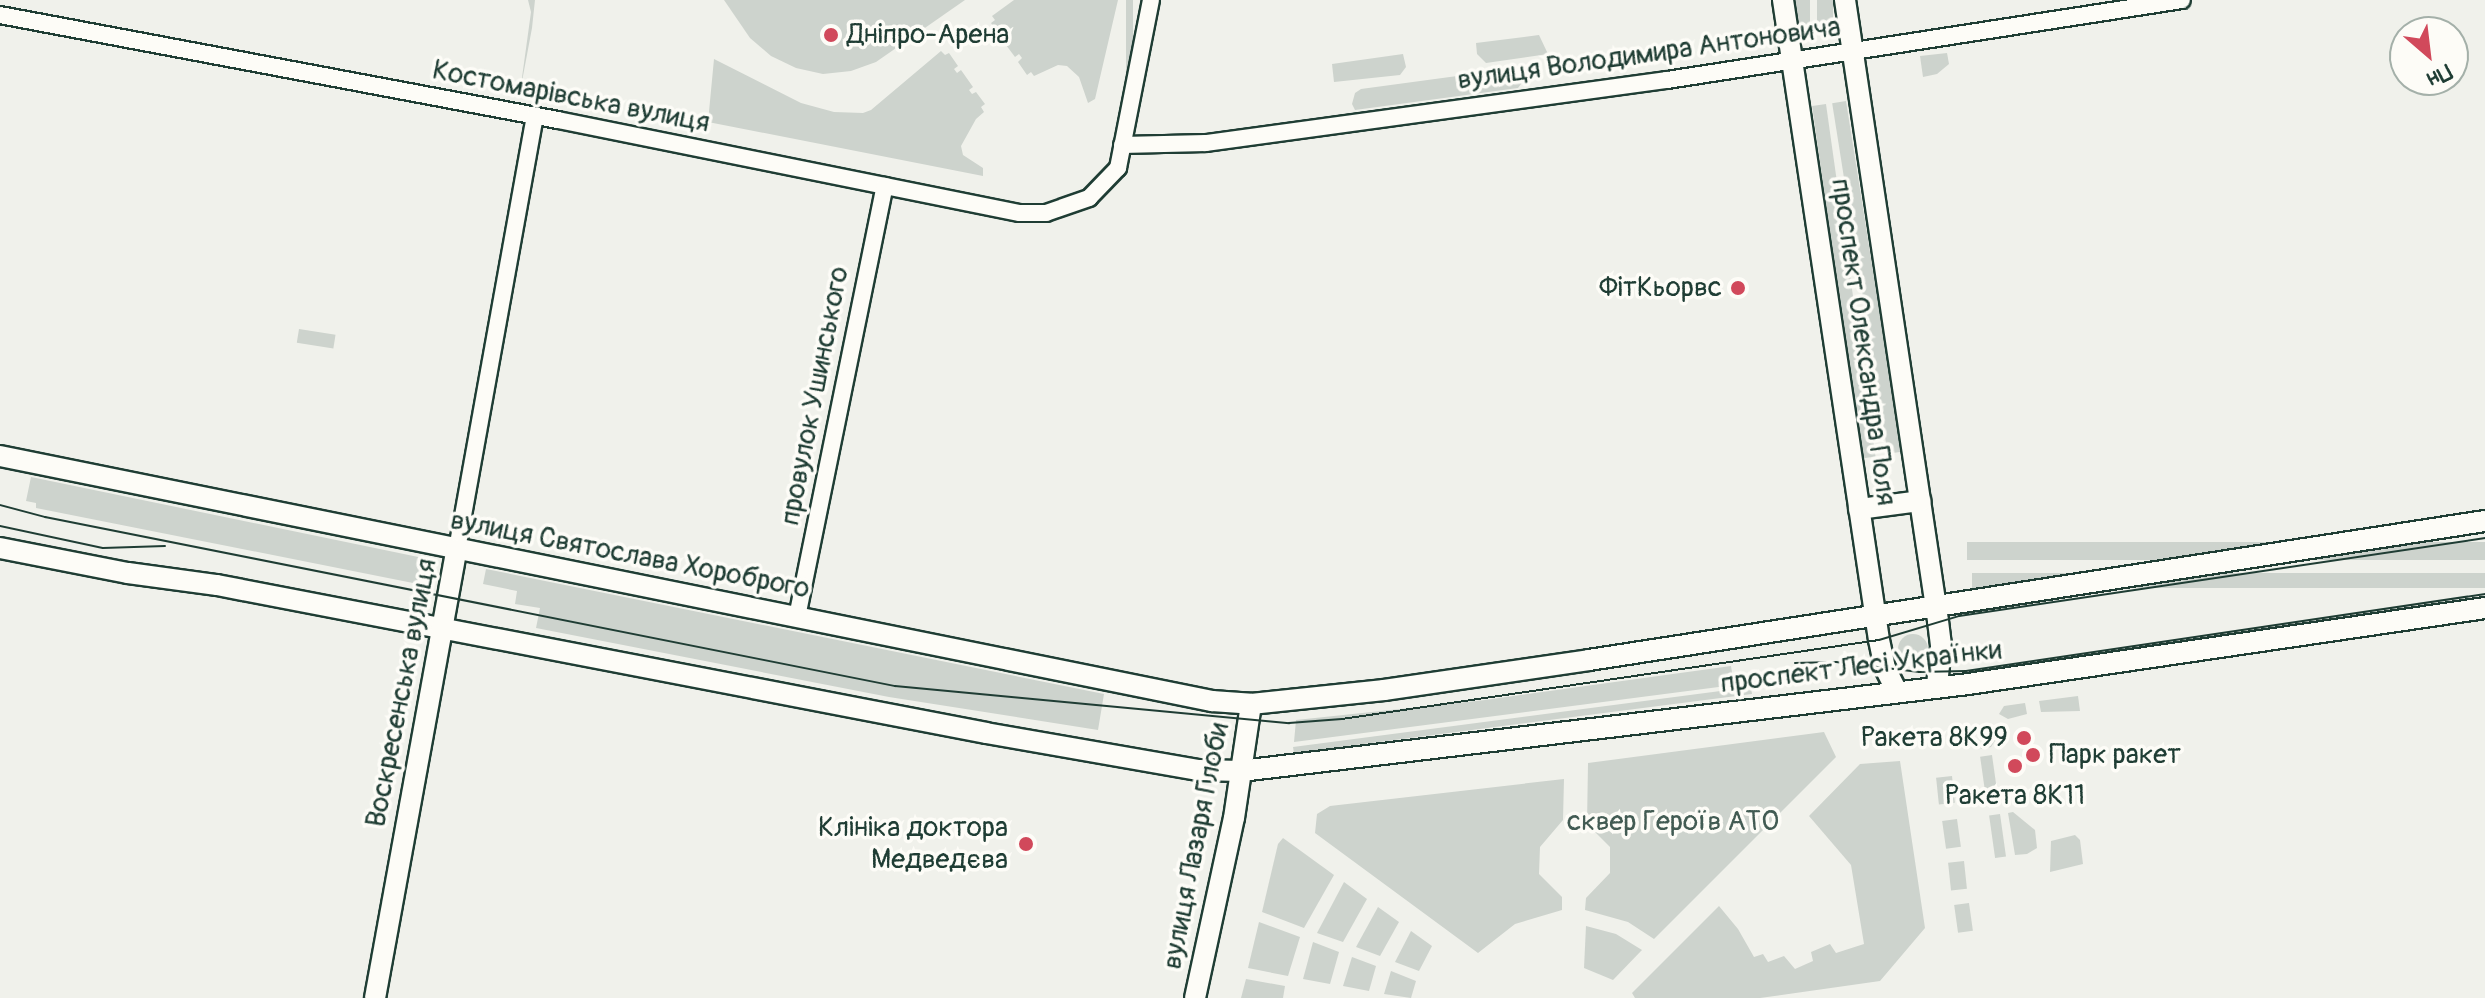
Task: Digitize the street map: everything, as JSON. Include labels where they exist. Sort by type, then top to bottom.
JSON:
[{"type":"main road","name":"проспект Олександра Поля","points":[[1783,0],[1875,616],[1885,668],[1896,690]]},
{"type":"main road","name":"проспект Олександра Поля","points":[[1845,0],[1941,647],[1937,686]]},
{"type":"main road","name":"вулиця Святослава Хороброго","points":[[0,456],[1212,701],[1251,704]]},
{"type":"main road","points":[[1859,509],[1920,501]]},
{"type":"main road","name":"проспект Лесі Українки","points":[[1251,704],[1384,690],[2485,521]]},
{"type":"main road","points":[[0,548],[128,573],[217,585],[986,733],[1199,770],[1241,771]]},
{"type":"main road","name":"Воскресенська вулиця","points":[[375,998],[457,549]]},
{"type":"main road","name":"проспект Лесі Українки","points":[[1241,771],[1937,686],[2485,608]]},
{"type":"main road","name":"вулиця Лазаря Глоби","points":[[1195,998],[1241,771],[1251,704]]},
{"type":"street","points":[[1122,145],[1151,0]]},
{"type":"street","name":"вулиця Володимира Антоновича","points":[[1122,145],[1206,143],[1791,61],[2182,0]]},
{"type":"street","name":"Костомарівська вулиця","points":[[0,15],[535,116],[1020,213],[1046,213],[1089,198],[1118,168],[1122,145]]},
{"type":"street","name":"Воскресенська вулиця","points":[[457,549],[535,116]]},
{"type":"street","name":"провулок Ушинського","points":[[797,617],[885,186]]},
{"type":"green space","points":[[528,0],[535,0],[520,92],[531,12]]},
{"type":"green space","name":"Дніпро-Арена","points":[[724,0],[965,0],[876,62],[851,71],[823,74],[796,68],[771,56],[750,38]]},
{"type":"green space","points":[[1014,0],[1118,0],[1095,99],[1088,103],[1079,77],[1067,66],[1058,65],[1034,76],[1031,72],[1027,75],[1018,62],[1022,58],[1019,54],[1015,57],[1003,41],[1008,38],[1005,34],[1000,36],[991,23],[995,20],[992,16]]},
{"type":"green space","points":[[1126,0],[1133,0],[1133,87],[1126,87]]},
{"type":"green space","points":[[1794,0],[1810,0],[1810,30],[1794,30]]},
{"type":"green space","points":[[1817,0],[1833,0],[1833,26],[1817,26]]},
{"type":"green space","points":[[1539,35],[1548,54],[1486,63],[1477,54],[1476,43]]},
{"type":"green space","points":[[941,51],[945,55],[949,53],[958,66],[954,69],[957,73],[961,70],[973,87],[969,90],[972,94],[976,92],[985,104],[981,107],[984,112],[976,119],[961,146],[963,155],[983,168],[983,176],[708,122],[714,59],[801,103],[834,112],[863,113],[871,110]]},
{"type":"green space","points":[[1947,53],[1949,64],[1937,74],[1923,77],[1920,56]]},
{"type":"green space","points":[[1403,54],[1406,67],[1400,75],[1334,82],[1332,64]]},
{"type":"green space","points":[[1509,69],[1522,74],[1524,80],[1518,88],[1355,110],[1352,104],[1355,93],[1361,89]]},
{"type":"green space","points":[[1846,101],[1902,452],[1888,454],[1832,103]]},
{"type":"green space","points":[[1826,104],[1876,457],[1862,458],[1812,106]]},
{"type":"green space","points":[[299,329],[336,335],[333,349],[297,343]]},
{"type":"green space","points":[[31,477],[428,559],[423,585],[36,508],[36,503],[26,501]]},
{"type":"green space","points":[[1967,542],[2485,542],[2485,560],[1967,560]]},
{"type":"green space","points":[[486,569],[1104,694],[1098,730],[889,697],[536,628],[540,608],[515,604],[517,591],[483,584]]},
{"type":"green space","points":[[1972,573],[2485,573],[2485,588],[1972,588]]},
{"type":"green space","points":[[1913,634],[1924,638],[1928,649],[1924,660],[1913,664],[1902,660],[1898,649],[1902,638]]},
{"type":"green space","points":[[1731,666],[1734,685],[1294,742],[1296,720],[1485,700]]},
{"type":"green space","points":[[1751,687],[1752,694],[1294,753],[1293,747]]},
{"type":"green space","points":[[2078,696],[2080,711],[2041,712],[2039,701]]},
{"type":"green space","points":[[2025,703],[2027,714],[2008,719],[1999,714],[2004,706]]},
{"type":"green space","points":[[1991,725],[2001,731],[1991,747],[1981,749],[1979,745]]},
{"type":"green space","name":"сквер Героїв АТО","points":[[1824,732],[1836,757],[1654,939],[1628,922],[1585,910],[1586,898],[1610,873],[1610,847],[1587,824],[1588,763]]},
{"type":"green space","points":[[1992,755],[1997,789],[1985,790],[1980,757]]},
{"type":"green space","name":"сквер Героїв АТО","points":[[1900,761],[1925,928],[1880,981],[1760,998],[1635,998],[1632,993],[1719,906],[1738,929],[1754,957],[1763,954],[1768,962],[1784,956],[1795,969],[1813,961],[1811,952],[1830,944],[1836,953],[1864,944],[1851,865],[1809,816],[1860,764]]},
{"type":"green space","points":[[1952,776],[1955,803],[1939,805],[1936,778]]},
{"type":"green space","name":"сквер Героїв АТО","points":[[1564,779],[1563,820],[1540,847],[1539,874],[1562,897],[1562,910],[1515,924],[1478,953],[1315,833],[1317,814],[1330,806]]},
{"type":"green space","points":[[2013,812],[2035,830],[2037,848],[2027,854],[2015,855],[2008,813]]},
{"type":"green space","points":[[2000,814],[2006,857],[1995,858],[1989,816]]},
{"type":"green space","points":[[1957,819],[1961,847],[1946,849],[1942,821]]},
{"type":"green space","points":[[2075,835],[2080,840],[2083,864],[2050,872],[2051,841]]},
{"type":"green space","points":[[1283,838],[1334,875],[1304,928],[1262,912],[1278,844]]},
{"type":"green space","points":[[1964,861],[1967,889],[1951,891],[1948,863]]},
{"type":"green space","points":[[1344,882],[1367,899],[1343,942],[1317,933]]},
{"type":"green space","points":[[1969,903],[1973,931],[1958,933],[1954,905]]},
{"type":"green space","points":[[1378,907],[1399,922],[1380,956],[1356,947]]},
{"type":"green space","points":[[1259,922],[1300,937],[1288,976],[1248,968]]},
{"type":"green space","points":[[1586,926],[1616,934],[1642,950],[1613,980],[1584,968]]},
{"type":"green space","points":[[1411,931],[1432,946],[1419,971],[1395,962]]},
{"type":"green space","points":[[1313,942],[1339,952],[1330,984],[1303,979]]},
{"type":"green space","points":[[1352,957],[1376,966],[1369,991],[1343,986]]},
{"type":"green space","points":[[1391,971],[1416,981],[1411,998],[1384,994]]},
{"type":"green space","points":[[1246,979],[1285,986],[1283,998],[1241,998]]},
{"type":"tram line","points":[[0,505],[45,517],[895,686],[1289,723],[1342,719],[1879,640],[1959,616],[2485,538]]},
{"type":"tram line","points":[[0,526],[103,548],[165,546]]},
{"type":"tram line","points":[[1795,663],[1836,662],[1919,672],[1966,671],[2485,594]]},
{"type":"place","name":"Дніпро-Арена","points":[[831,35]]},
{"type":"place","name":"ФiтКьорвс","points":[[1738,288]]},
{"type":"place","name":"Ракета 8К99","points":[[2024,738]]},
{"type":"place","name":"Парк ракет","points":[[2033,755]]},
{"type":"place","name":"Ракета 8К11","points":[[2015,766]]},
{"type":"place","name":"Клініка доктора Медведєва","points":[[1026,844]]}]
